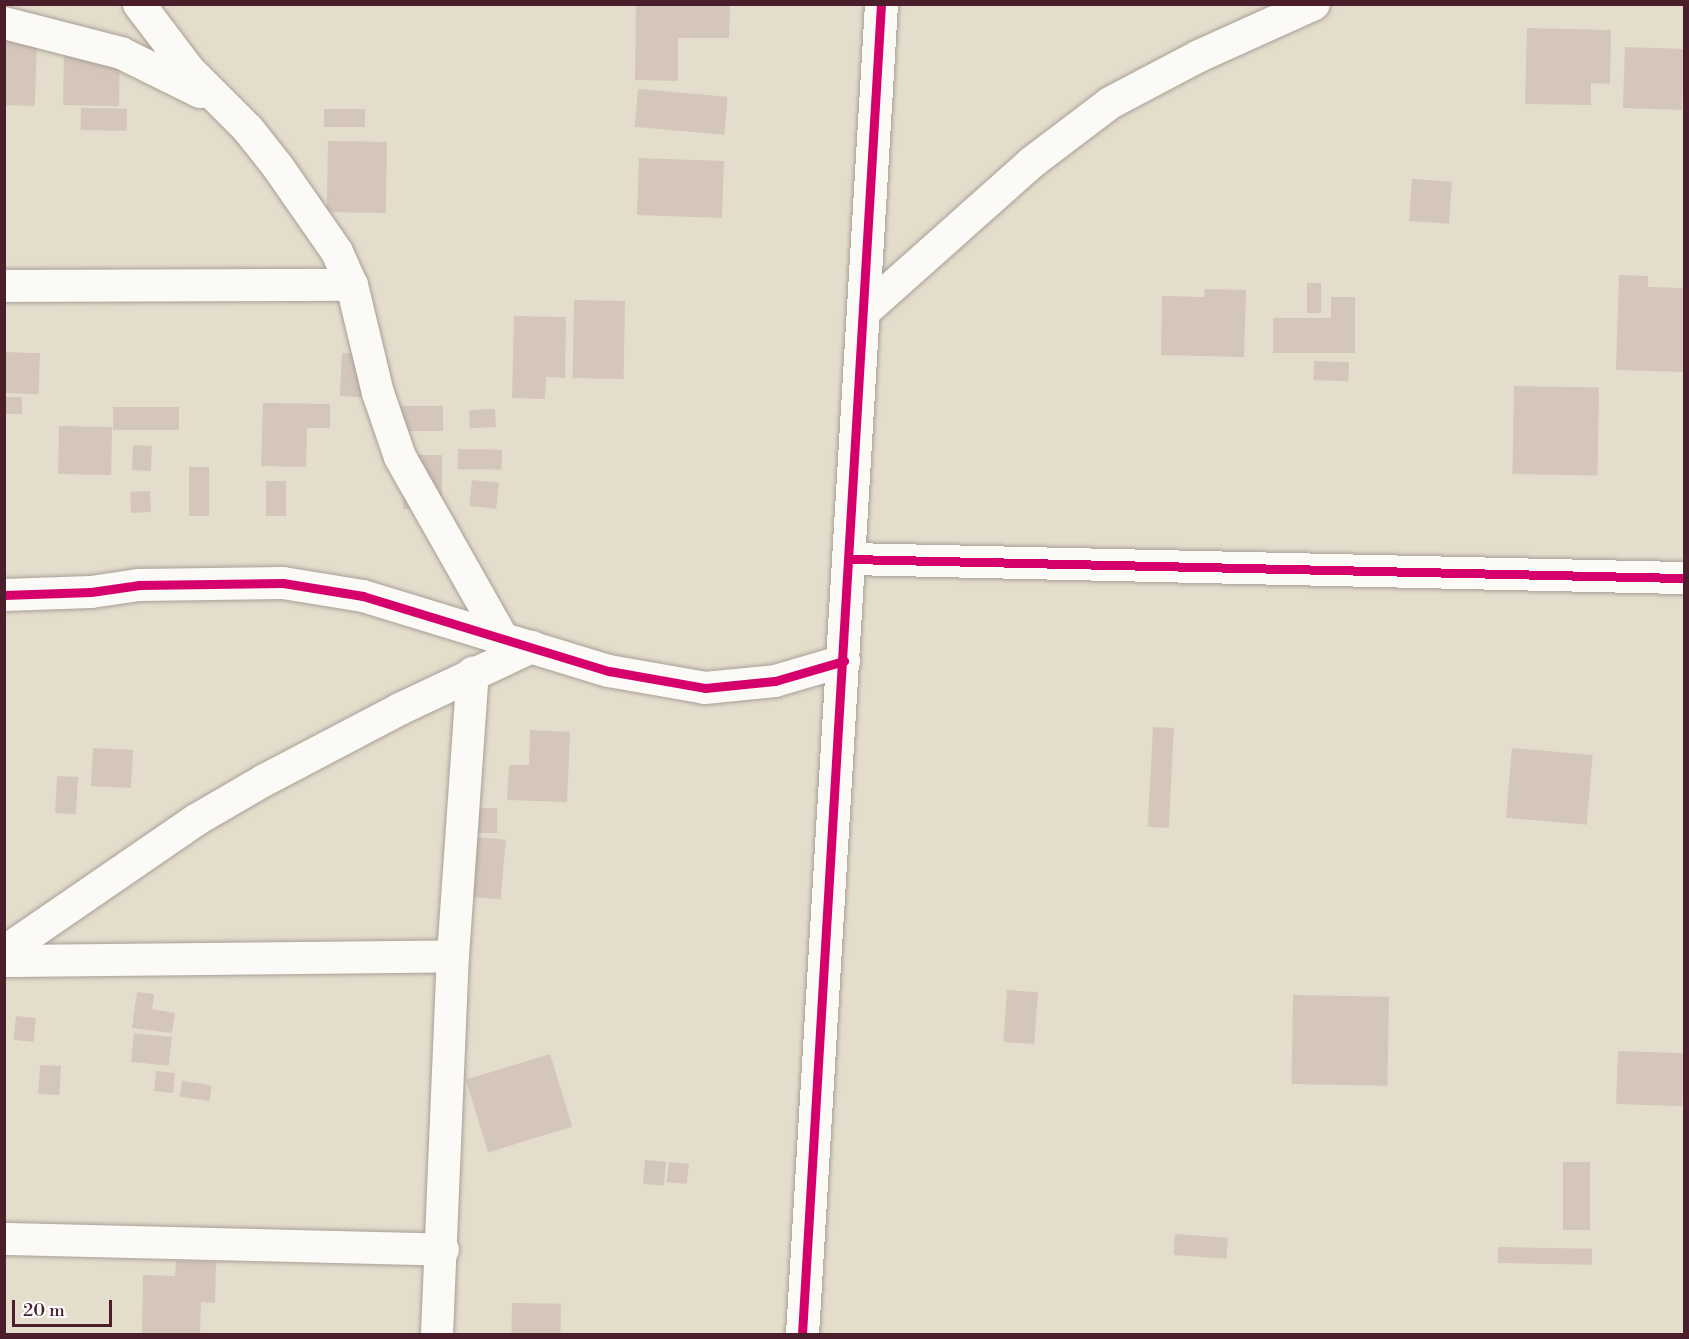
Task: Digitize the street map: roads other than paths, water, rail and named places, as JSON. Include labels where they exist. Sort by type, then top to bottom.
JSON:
[{"type":"street","points":[[139,4],[189,70],[222,103],[312,211],[352,285],[378,393],[400,457],[518,643]]},
{"type":"street","points":[[802,1335],[850,559],[881,4]]},
{"type":"street","points":[[864,312],[1031,163],[1110,103],[1199,56],[1314,4]]},
{"type":"street","points":[[4,23],[121,53],[222,103]]},
{"type":"street","points":[[4,286],[352,285]]},
{"type":"street","points":[[850,559],[1684,578]]},
{"type":"street","points":[[4,595],[139,585],[283,583],[363,596],[660,683],[705,688],[775,681],[843,662]]},
{"type":"street","points":[[4,952],[196,820],[263,781],[473,674],[518,643]]},
{"type":"street","points":[[437,1335],[443,1250],[453,956],[473,674]]},
{"type":"street","points":[[4,960],[453,956]]},
{"type":"street","points":[[4,1239],[443,1250]]}]
